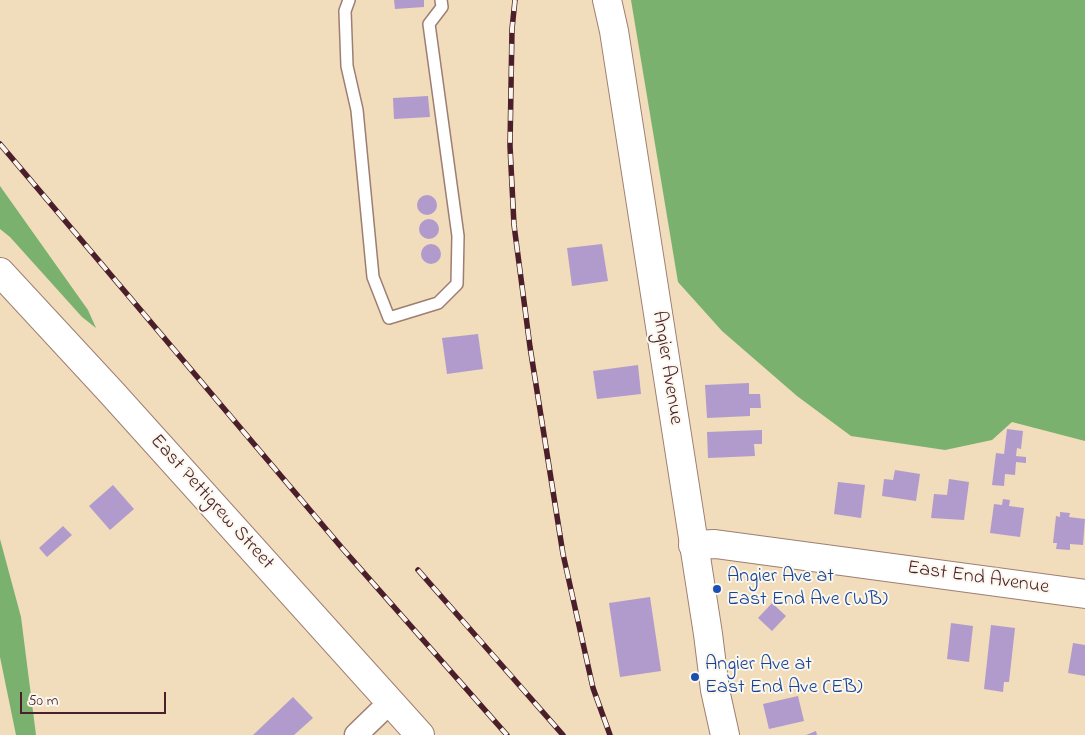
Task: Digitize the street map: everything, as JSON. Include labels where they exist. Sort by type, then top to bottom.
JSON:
[{"type":"street","name":"Angier Avenue","points":[[607,0],[708,634],[715,690],[726,735]]},
{"type":"street","name":"East Pettigrew Street","points":[[0,272],[112,392],[420,735]]},
{"type":"street","name":"East End Avenue","points":[[693,544],[715,544],[1085,594]]},
{"type":"street","points":[[356,735],[390,702]]},
{"type":"lane","points":[[349,0],[345,11],[347,66],[358,110],[373,277],[389,318],[438,303],[457,284],[458,236],[429,24],[442,7],[442,0]]},
{"type":"green space","points":[[631,0],[1085,0],[1085,441],[1012,422],[992,440],[945,450],[851,436],[797,396],[722,331],[678,282]]},
{"type":"green space","points":[[0,186],[88,310],[96,328],[82,317],[10,237],[0,229]]},
{"type":"green space","points":[[0,539],[21,617],[36,735],[16,735],[0,657]]},
{"type":"building","points":[[394,0],[424,0],[424,7],[395,9]]},
{"type":"building","points":[[428,96],[430,117],[394,119],[393,98]]},
{"type":"building","points":[[423,195],[431,195],[437,201],[437,209],[431,215],[423,215],[417,209],[417,201]]},
{"type":"building","points":[[425,219],[433,219],[439,225],[439,233],[433,239],[425,239],[419,233],[419,225]]},
{"type":"building","points":[[427,244],[435,244],[441,250],[441,258],[435,264],[427,264],[421,258],[421,250]]},
{"type":"building","points":[[602,244],[608,281],[572,286],[567,248]]},
{"type":"building","points":[[478,334],[483,369],[447,374],[442,338]]},
{"type":"building","points":[[638,365],[641,394],[597,399],[593,371]]},
{"type":"building","points":[[749,383],[749,394],[760,394],[761,408],[750,408],[750,416],[707,418],[705,385]]},
{"type":"building","points":[[1007,429],[1023,431],[1021,449],[1017,448],[1016,456],[1026,457],[1026,463],[1016,462],[1015,475],[1005,474],[1004,486],[992,485],[996,453],[1004,454]]},
{"type":"building","points":[[762,430],[762,444],[754,444],[755,456],[708,458],[707,432]]},
{"type":"building","points":[[895,470],[920,474],[916,501],[882,496],[884,479],[893,480]]},
{"type":"building","points":[[949,479],[969,482],[964,520],[931,518],[934,494],[947,495]]},
{"type":"building","points":[[838,482],[865,485],[861,518],[834,514]]},
{"type":"building","points":[[113,485],[134,509],[110,530],[89,506]]},
{"type":"building","points":[[1003,499],[1010,500],[1009,506],[1024,508],[1020,537],[990,533],[994,504],[1002,505]]},
{"type":"building","points":[[1060,512],[1070,513],[1069,517],[1085,519],[1083,545],[1070,544],[1070,550],[1056,549],[1057,543],[1053,543],[1056,516],[1060,517]]},
{"type":"building","points":[[63,526],[72,535],[47,557],[39,548]]},
{"type":"building","points":[[650,597],[661,671],[620,677],[609,603]]},
{"type":"building","points":[[772,603],[786,616],[772,631],[758,618]]},
{"type":"building","points":[[951,623],[973,626],[969,662],[947,659]]},
{"type":"building","points":[[991,625],[1015,628],[1009,682],[1004,682],[1003,692],[984,689]]},
{"type":"building","points":[[1073,643],[1085,645],[1085,676],[1068,673]]},
{"type":"building","points":[[798,696],[804,721],[769,729],[763,704]]},
{"type":"building","points":[[293,697],[313,718],[294,735],[253,735]]},
{"type":"building","points":[[816,731],[817,735],[806,735]]},
{"type":"railway","points":[[515,0],[512,29],[510,146],[514,225],[530,347],[563,554],[593,688],[610,735]]},
{"type":"railway","points":[[0,144],[342,548],[507,735]]},
{"type":"railway","points":[[418,570],[563,735]]},
{"type":"place","name":"Angier Ave at East End Ave (WB)","points":[[717,589]]},
{"type":"place","name":"Angier Ave at East End Ave (EB)","points":[[695,677]]}]
